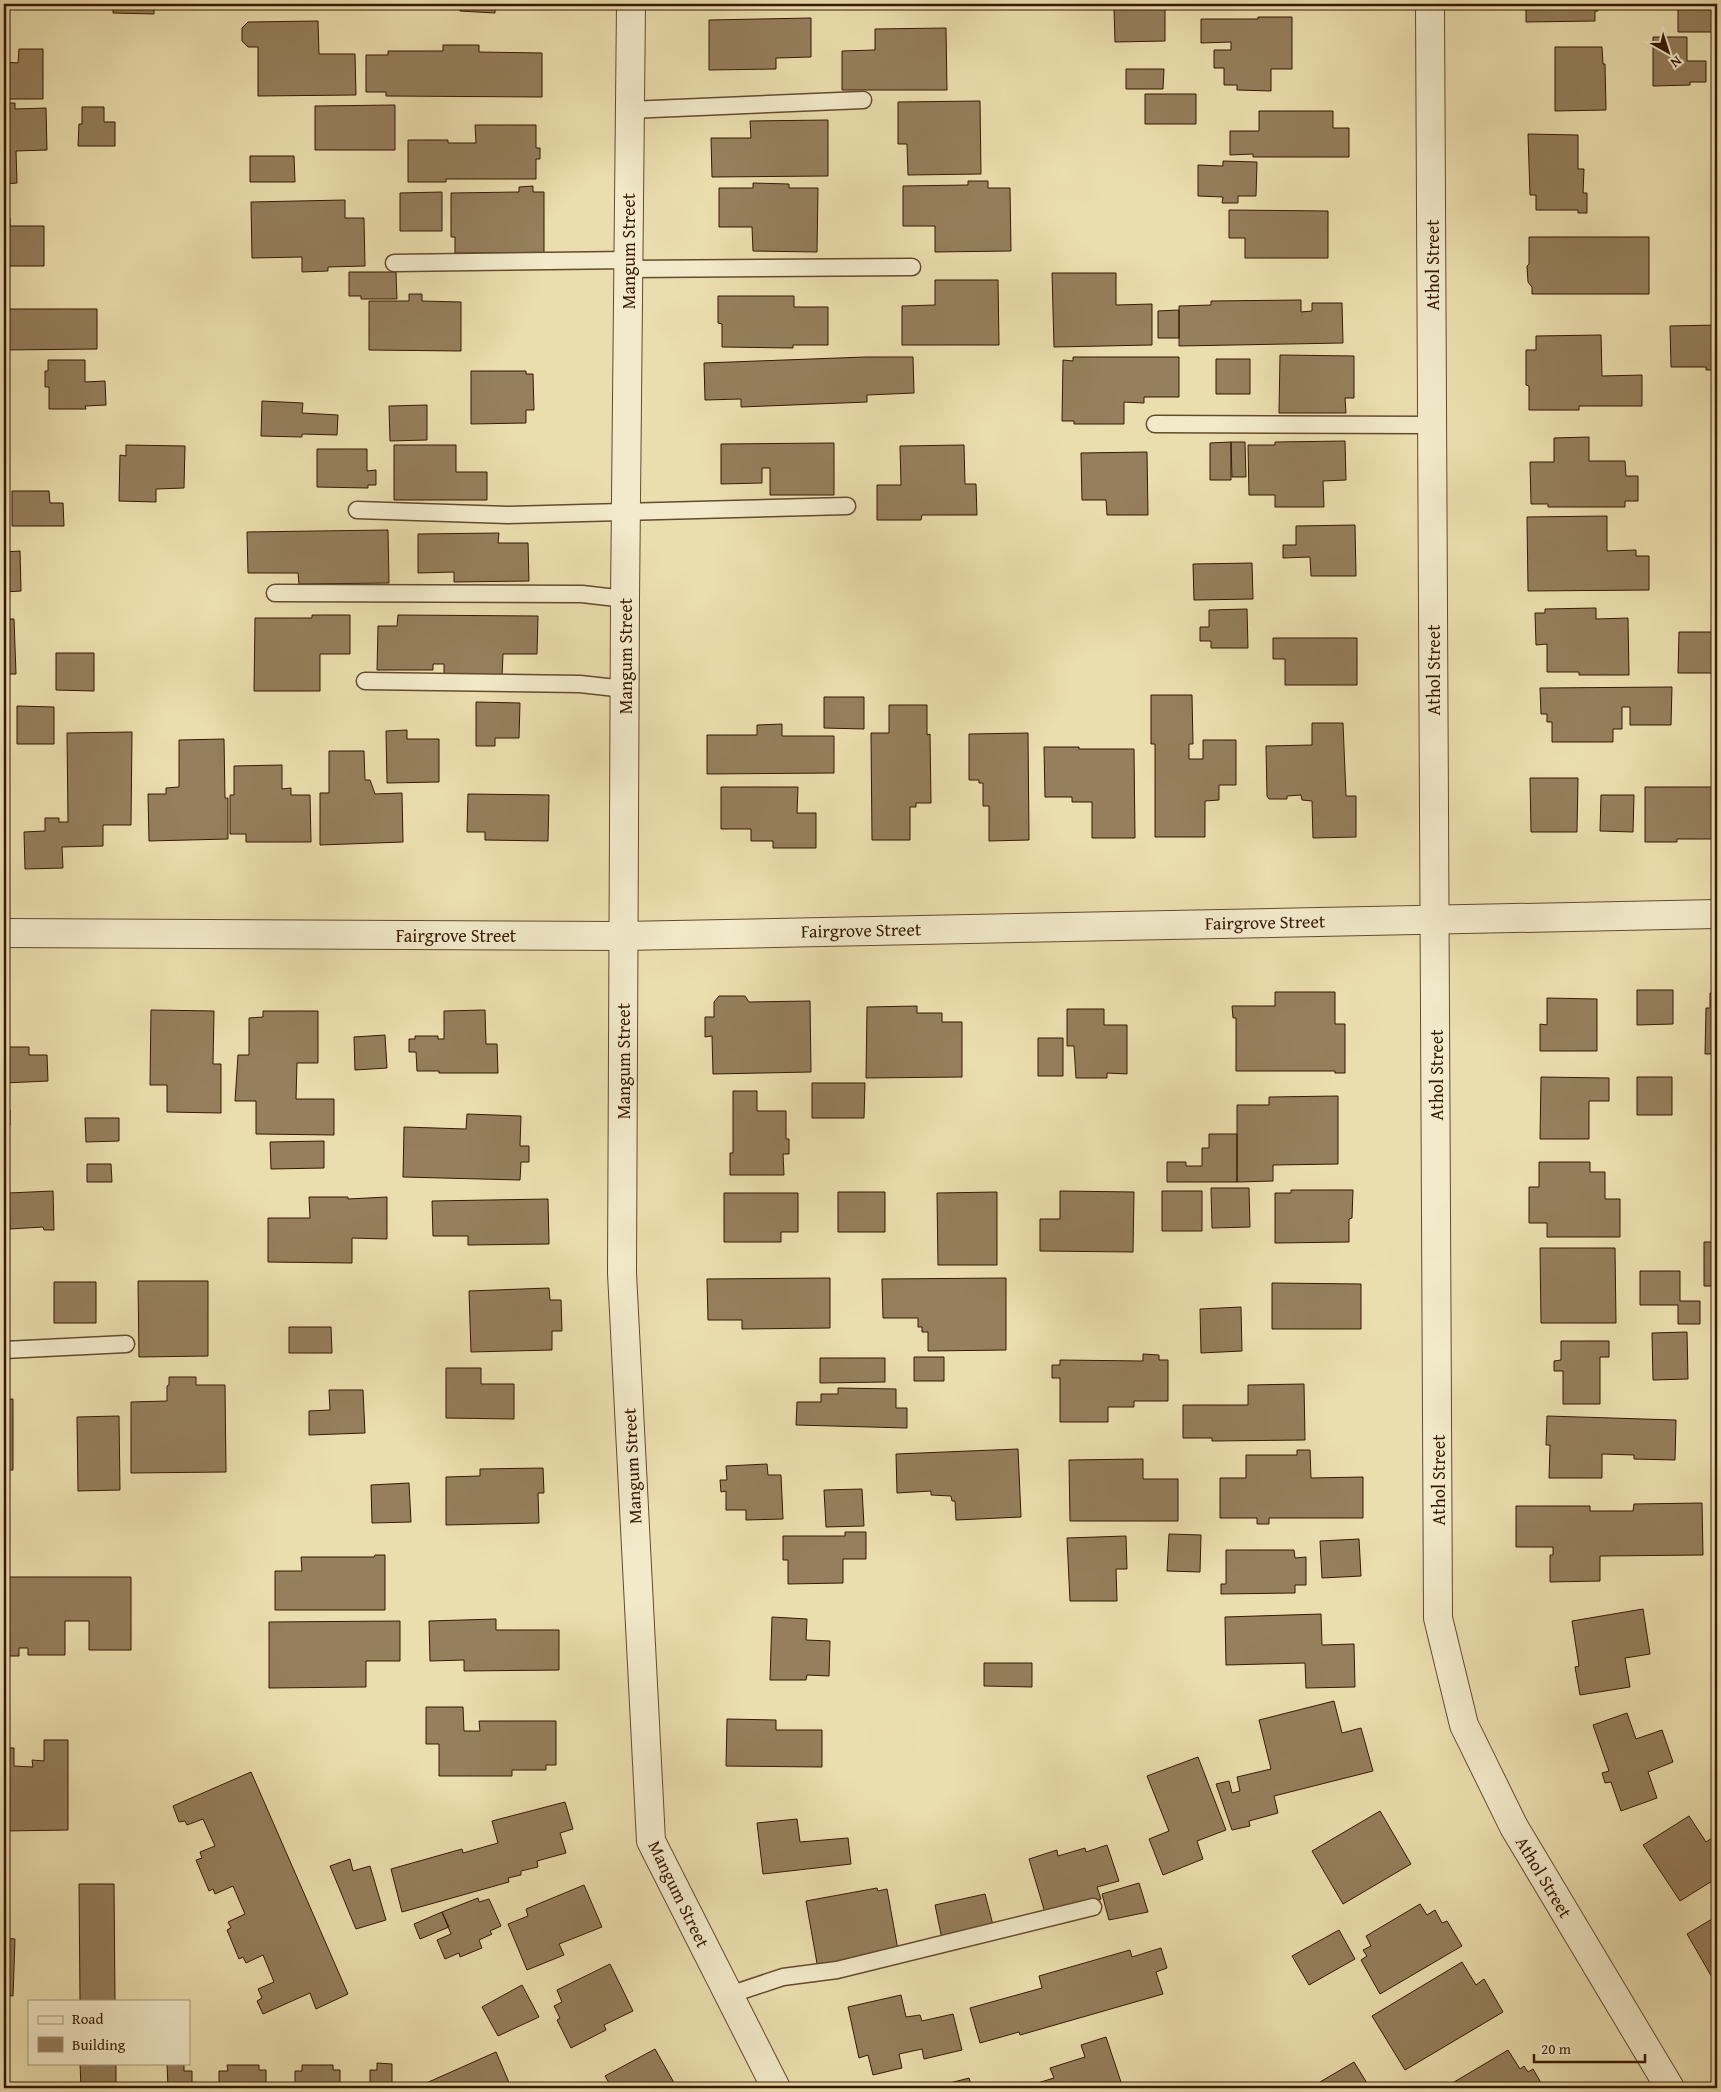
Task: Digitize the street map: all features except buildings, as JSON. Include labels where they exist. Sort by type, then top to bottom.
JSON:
[{"type":"street","name":"Mangum Street","points":[[631,4],[625,599],[622,1273],[651,1841],[776,2088]]},
{"type":"street","name":"Athol Street","points":[[1430,4],[1438,1618],[1464,1725],[1514,1827],[1670,2088]]},
{"type":"street","name":"Fairgrove Street","points":[[4,933],[623,936],[1435,918],[1717,914]]},
{"type":"lane","points":[[629,110],[863,100]]},
{"type":"lane","points":[[394,263],[912,267]]},
{"type":"lane","points":[[1155,424],[1432,424]]},
{"type":"lane","points":[[357,510],[508,515],[626,510],[847,506]]},
{"type":"lane","points":[[275,592],[582,594],[625,599]]},
{"type":"lane","points":[[365,682],[580,684],[625,690]]},
{"type":"lane","points":[[4,1350],[126,1344]]},
{"type":"lane","points":[[729,1995],[783,1977],[855,1966],[1093,1907]]}]
